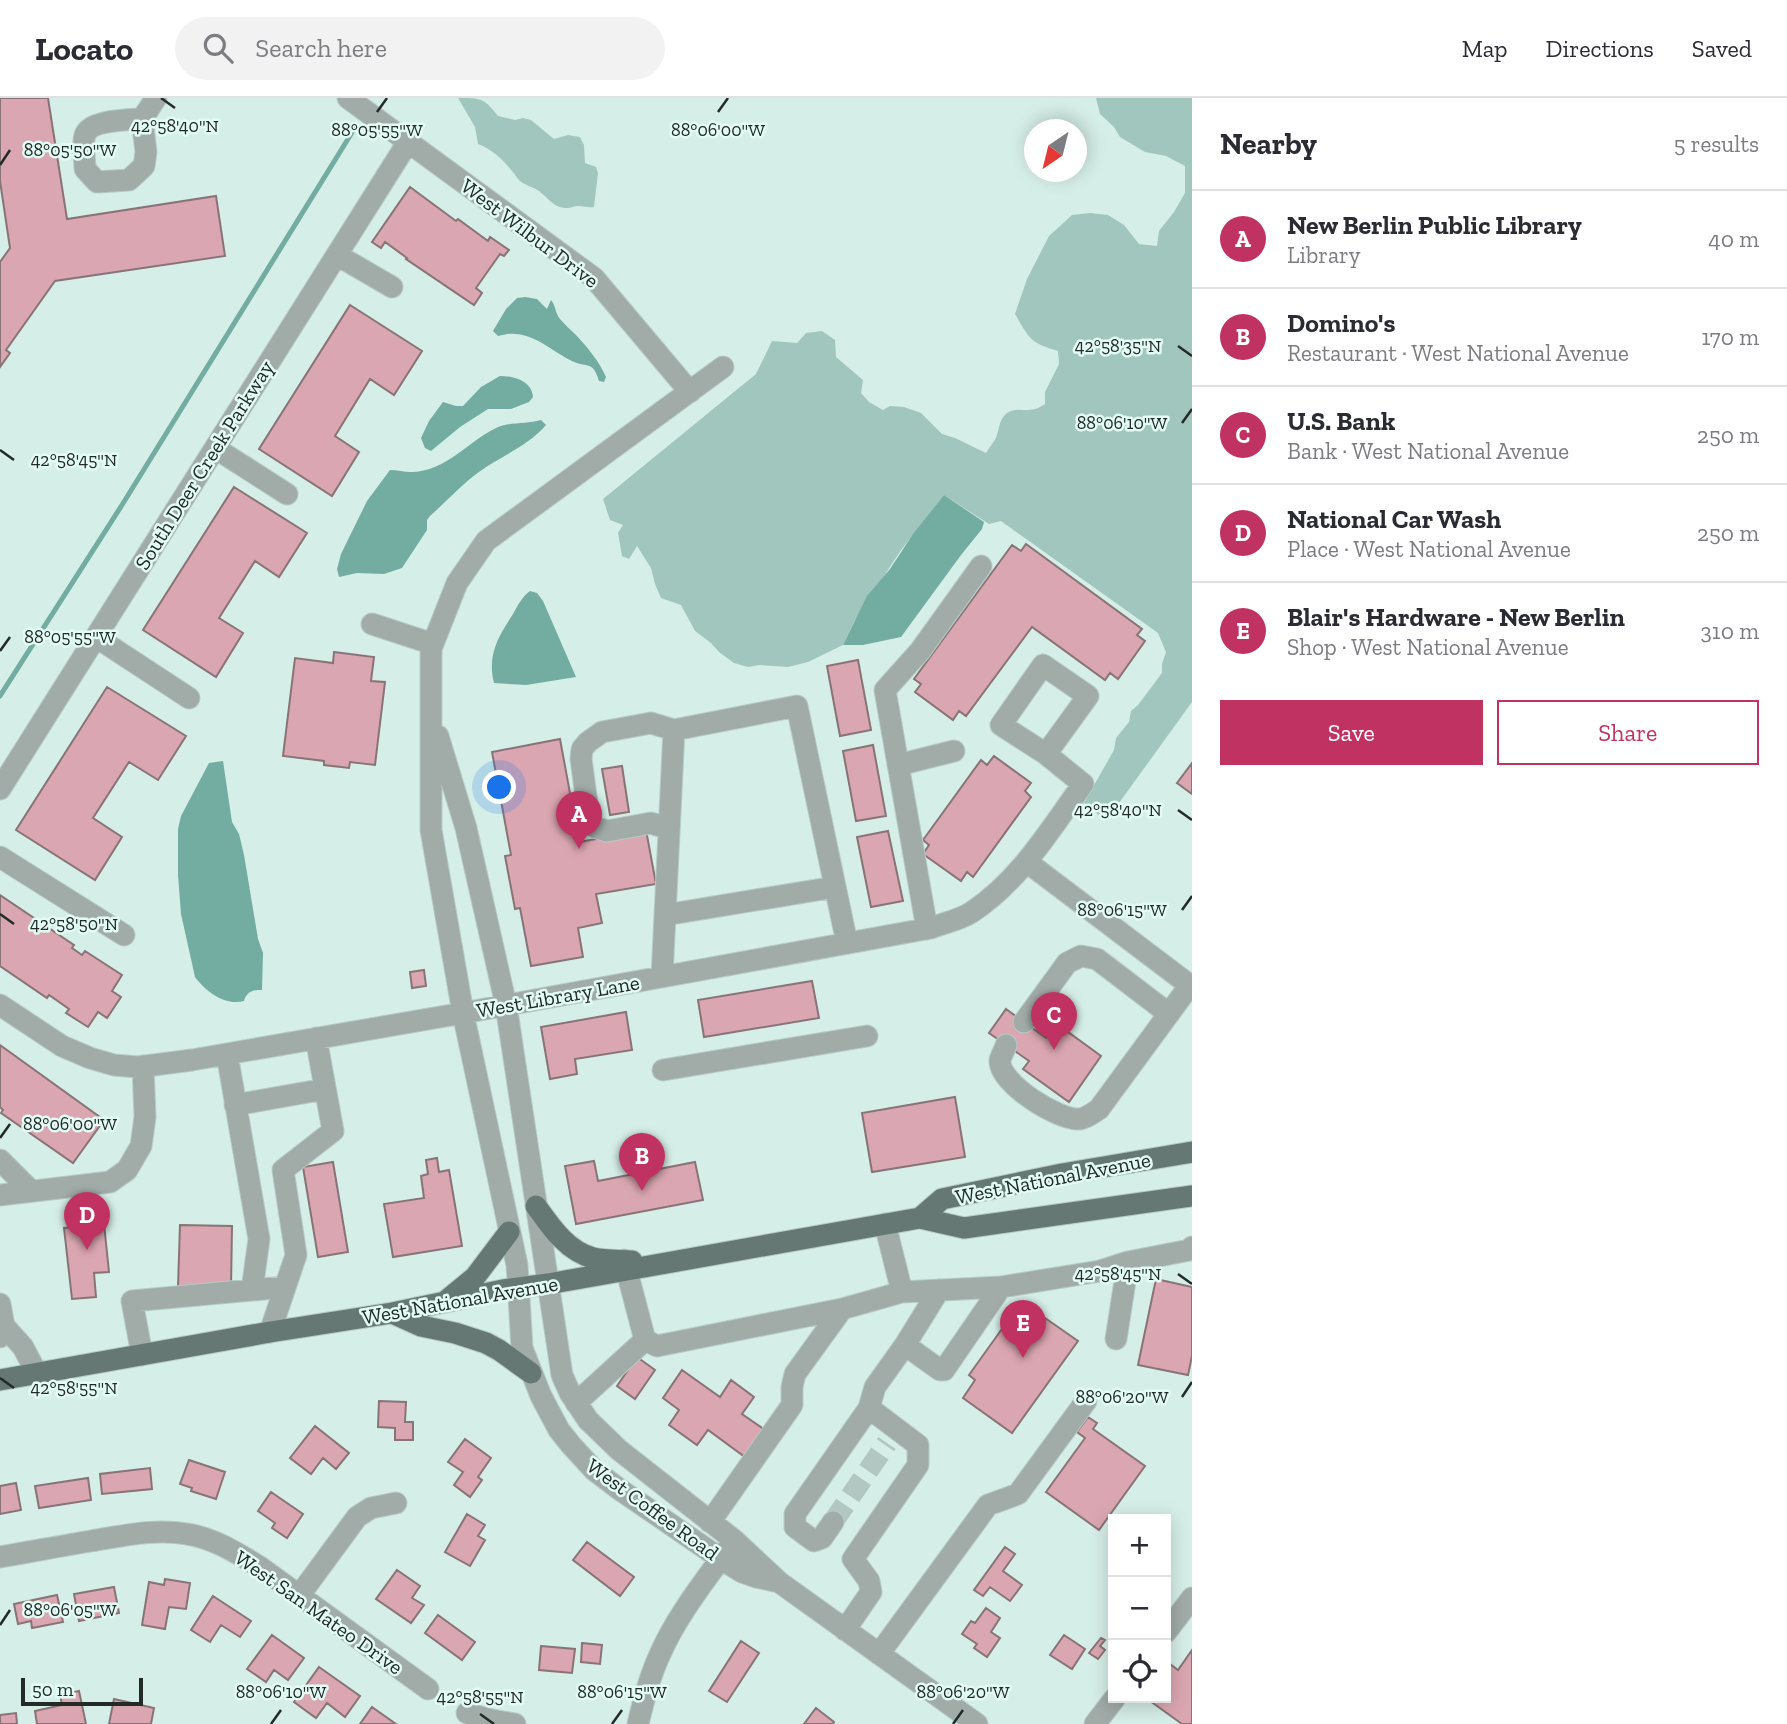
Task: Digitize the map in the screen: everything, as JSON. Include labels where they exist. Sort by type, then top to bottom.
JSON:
[{"type":"main road","name":"West National Avenue","points":[[920,1218],[942,1199],[1062,1174],[1192,1152]]},
{"type":"main road","name":"West National Avenue","points":[[0,1380],[392,1313],[548,1284],[625,1265],[673,1262],[920,1218],[964,1228],[1192,1196]]},
{"type":"main road","points":[[536,1206],[554,1231],[574,1249],[594,1258],[625,1265]]},
{"type":"main road","points":[[444,1303],[475,1277],[509,1232]]},
{"type":"main road","points":[[392,1313],[421,1326],[486,1343],[531,1373]]},
{"type":"street","points":[[142,119],[156,98]]},
{"type":"street","name":"West Wilbur Drive","points":[[348,98],[594,278],[690,392]]},
{"type":"street","name":"South Deer Creek Parkway","points":[[0,789],[408,142]]},
{"type":"street","points":[[337,255],[392,287]]},
{"type":"street","name":"West Coffee Road","points":[[723,367],[486,541],[457,583],[432,649],[431,830],[463,1013],[517,1265],[522,1348],[541,1396],[559,1430],[571,1445],[594,1469],[619,1489],[742,1572],[779,1582]]},
{"type":"street","points":[[215,448],[287,494]]},
{"type":"street","points":[[926,929],[885,690],[920,651],[981,566]]},
{"type":"street","points":[[372,624],[433,644]]},
{"type":"street","points":[[96,637],[189,698]]},
{"type":"street","points":[[669,829],[651,823],[607,831],[595,827],[589,818],[581,760],[583,749],[588,742],[602,732],[651,723],[674,730],[797,706],[847,943]]},
{"type":"street","name":"West Coffee Road","points":[[431,714],[466,828],[506,1005],[562,1375],[576,1403],[588,1420],[619,1450],[734,1540],[779,1582],[977,1724]]},
{"type":"street","points":[[663,977],[674,730]]},
{"type":"street","points":[[898,765],[954,751]]},
{"type":"street","name":"West Library Lane","points":[[0,1005],[71,1050],[114,1065],[143,1066],[463,1013],[926,929],[970,914],[1001,888],[1027,862],[1079,790],[1046,754]]},
{"type":"street","points":[[0,856],[124,935]]},
{"type":"street","points":[[1006,1045],[1000,1060],[1002,1070],[1017,1088],[1039,1105],[1061,1115],[1079,1119],[1099,1109],[1191,986],[1027,862]]},
{"type":"street","points":[[665,915],[835,887]]},
{"type":"street","points":[[1024,1022],[1067,963],[1081,957],[1097,959],[1169,1013]]},
{"type":"street","points":[[663,1070],[867,1036]]},
{"type":"street","points":[[270,1332],[296,1255],[283,1170],[333,1131],[316,1038]]},
{"type":"street","points":[[227,1054],[259,1239],[252,1290]]},
{"type":"street","points":[[0,1195],[110,1182],[127,1170],[141,1146],[145,1117],[143,1066]]},
{"type":"street","points":[[235,1105],[325,1089]]},
{"type":"street","points":[[0,1160],[31,1191]]},
{"type":"street","points":[[885,1224],[902,1292]]},
{"type":"street","points":[[625,1265],[645,1340],[656,1346],[842,1309],[902,1292],[1002,1287],[1100,1271],[1128,1262],[1190,1250],[1192,1247]]},
{"type":"street","points":[[1116,1339],[1128,1262]]},
{"type":"street","points":[[142,1355],[132,1301],[285,1287]]},
{"type":"street","points":[[905,1345],[940,1370],[944,1370],[1002,1287]]},
{"type":"street","points":[[845,1630],[871,1592],[869,1581],[827,1530],[814,1541],[803,1535],[795,1527],[795,1514],[869,1408],[875,1387],[939,1290]]},
{"type":"street","points":[[0,1304],[2,1332],[23,1347],[37,1374]]},
{"type":"street","points":[[710,1521],[792,1405],[795,1374],[842,1309]]},
{"type":"street","points":[[576,1403],[645,1340]]},
{"type":"street","points":[[879,1654],[988,1505],[1018,1494],[1086,1401]]},
{"type":"street","points":[[852,1559],[918,1465],[918,1445],[892,1436],[869,1408]]},
{"type":"street","points":[[299,1596],[357,1517],[371,1508],[396,1503]]},
{"type":"street","name":"West San Mateo Drive","points":[[0,1557],[137,1533],[165,1531],[189,1534],[233,1550],[428,1689]]},
{"type":"street","points":[[638,1724],[647,1685],[660,1653],[674,1627],[734,1540]]},
{"type":"street","points":[[1171,1625],[1192,1598]]},
{"type":"street","points":[[1095,1724],[1111,1703]]},
{"type":"street","points":[[467,1713],[515,1724]]},
{"type":"shaded area","points":[[458,98],[481,100],[498,116],[531,120],[554,139],[568,135],[580,137],[584,145],[585,163],[596,167],[598,173],[594,207],[559,207],[539,191],[521,182],[501,159],[478,144],[475,127]]},
{"type":"shaded area","points":[[1096,98],[1192,98],[1192,702],[1106,821],[1084,803],[1114,750],[1116,738],[1129,722],[1131,711],[1162,673],[1166,652],[1158,633],[1001,521],[989,524],[944,495],[901,550],[854,622],[843,645],[808,662],[788,667],[748,667],[734,663],[695,631],[681,605],[661,598],[651,568],[637,546],[629,559],[622,556],[618,533],[623,525],[610,520],[603,499],[756,374],[772,341],[797,343],[806,333],[822,331],[835,340],[836,357],[863,380],[861,393],[869,402],[883,410],[890,406],[904,407],[921,413],[942,434],[986,453],[996,438],[1004,415],[1016,410],[1039,408],[1045,404],[1045,392],[1059,364],[1058,351],[1031,338],[1015,314],[1027,279],[1049,236],[1072,215],[1090,213],[1108,215],[1124,225],[1139,244],[1157,246],[1159,231],[1185,193],[1185,166],[1166,156],[1145,152],[1120,137],[1100,114]]},
{"type":"shaded area","points":[[517,298],[537,299],[547,309],[551,300],[560,319],[597,360],[606,377],[604,382],[599,381],[591,367],[570,360],[537,340],[515,334],[498,336],[493,331],[506,309]]},
{"type":"shaded area","points":[[500,376],[526,383],[533,397],[529,402],[511,409],[488,409],[460,427],[431,451],[425,448],[421,438],[443,402],[463,406],[481,387]]},
{"type":"shaded area","points":[[541,420],[546,425],[539,432],[472,477],[430,516],[427,530],[402,568],[384,574],[357,573],[339,577],[337,569],[341,554],[367,501],[390,470],[424,471],[446,461],[498,427]]},
{"type":"shaded area","points":[[944,495],[984,522],[982,529],[901,637],[863,645],[843,645],[867,596]]},
{"type":"shaded area","points":[[530,591],[537,593],[543,601],[576,677],[526,685],[494,683],[492,664],[495,647],[518,604]]},
{"type":"shaded area","points":[[223,761],[232,822],[239,834],[244,855],[258,939],[263,953],[262,990],[251,992],[244,1001],[237,1002],[216,996],[195,977],[181,914],[178,875],[178,829],[181,816],[209,763]]},
{"type":"building","points":[[0,98],[48,98],[67,219],[216,196],[225,256],[55,281],[6,350],[10,353],[0,367],[0,262],[10,248],[0,181]]},
{"type":"building","points":[[410,187],[456,221],[458,219],[488,241],[490,237],[509,250],[504,256],[500,254],[476,288],[482,293],[474,305],[385,242],[381,248],[372,242]]},
{"type":"building","points":[[350,305],[422,351],[394,395],[370,379],[335,436],[359,452],[332,496],[259,449]]},
{"type":"building","points":[[234,487],[307,533],[279,577],[255,561],[219,618],[243,633],[216,677],[143,630]]},
{"type":"building","points":[[1026,544],[1142,629],[1137,635],[1145,641],[1118,679],[1110,673],[1105,680],[1032,627],[966,716],[959,711],[953,720],[915,692],[921,684],[914,679],[1012,545],[1021,551]]},
{"type":"building","points":[[334,652],[374,657],[371,681],[385,682],[375,765],[350,762],[349,768],[324,765],[324,761],[283,756],[295,658],[333,663]]},
{"type":"building","points":[[858,660],[871,730],[840,736],[827,666]]},
{"type":"building","points":[[107,687],[186,736],[158,780],[129,762],[93,818],[122,837],[95,880],[16,830]]},
{"type":"building","points":[[560,739],[579,842],[646,830],[656,884],[596,894],[602,923],[578,928],[583,957],[531,966],[520,908],[515,909],[505,856],[511,855],[492,752]]},
{"type":"building","points":[[873,745],[886,816],[856,821],[843,751]]},
{"type":"building","points":[[994,756],[1031,783],[1025,791],[1031,797],[973,877],[967,872],[961,881],[923,854],[929,845],[923,840],[981,760],[987,765]]},
{"type":"building","points":[[1192,763],[1192,794],[1177,783]]},
{"type":"building","points":[[622,766],[629,812],[610,815],[602,769]]},
{"type":"building","points":[[888,831],[903,901],[871,907],[857,837]]},
{"type":"building","points":[[0,895],[74,945],[72,948],[82,955],[85,951],[122,975],[112,991],[121,997],[107,1018],[98,1012],[88,1027],[66,1013],[69,1009],[49,995],[47,998],[0,966]]},
{"type":"building","points":[[424,970],[426,986],[412,988],[410,972]]},
{"type":"building","points":[[812,981],[819,1018],[704,1037],[698,1000]]},
{"type":"building","points":[[1006,1009],[1046,1038],[1057,1024],[1101,1056],[1069,1102],[1023,1069],[1029,1061],[989,1033]]},
{"type":"building","points":[[626,1012],[632,1050],[575,1059],[577,1074],[550,1079],[541,1027]]},
{"type":"building","points":[[0,1045],[104,1120],[73,1163],[1,1113]]},
{"type":"building","points":[[955,1097],[965,1157],[872,1172],[862,1113]]},
{"type":"building","points":[[437,1158],[439,1172],[449,1170],[462,1246],[393,1257],[384,1204],[424,1198],[421,1176],[428,1174],[426,1160]]},
{"type":"building","points":[[594,1161],[598,1181],[695,1162],[703,1200],[576,1224],[565,1166]]},
{"type":"building","points":[[333,1162],[348,1252],[318,1257],[303,1167]]},
{"type":"building","points":[[104,1224],[109,1272],[94,1273],[96,1297],[72,1299],[64,1228]]},
{"type":"building","points":[[180,1225],[232,1226],[231,1288],[178,1287]]},
{"type":"building","points":[[1156,1279],[1192,1287],[1192,1356],[1188,1375],[1138,1365]]},
{"type":"building","points":[[1025,1304],[1078,1341],[1012,1433],[963,1398],[975,1380],[969,1375],[1009,1319],[1012,1321]]},
{"type":"building","points":[[637,1357],[655,1370],[635,1399],[617,1386]]},
{"type":"building","points":[[682,1370],[720,1397],[731,1380],[754,1397],[742,1414],[768,1432],[749,1460],[708,1430],[697,1445],[669,1425],[679,1410],[663,1398]]},
{"type":"building","points":[[379,1401],[406,1402],[405,1422],[413,1422],[413,1440],[395,1440],[395,1428],[378,1427]]},
{"type":"building","points":[[1088,1417],[1097,1423],[1093,1429],[1145,1466],[1099,1530],[1046,1492],[1085,1438],[1077,1432]]},
{"type":"building","points":[[315,1426],[349,1453],[336,1469],[323,1458],[311,1474],[290,1458]]},
{"type":"building","points":[[465,1439],[491,1458],[478,1477],[482,1480],[470,1497],[454,1485],[463,1472],[448,1462]]},
{"type":"building","points":[[189,1460],[225,1472],[216,1499],[191,1491],[192,1488],[180,1484]]},
{"type":"building","points":[[150,1468],[152,1489],[102,1494],[100,1474]]},
{"type":"building","points":[[88,1478],[91,1500],[39,1508],[35,1486]]},
{"type":"building","points":[[16,1483],[21,1510],[0,1514],[0,1486]]},
{"type":"building","points":[[271,1492],[303,1514],[287,1538],[272,1528],[275,1523],[258,1511]]},
{"type":"building","points":[[467,1514],[485,1525],[478,1536],[485,1540],[470,1566],[445,1552]]},
{"type":"building","points":[[587,1542],[634,1577],[620,1596],[573,1560]]},
{"type":"building","points":[[1005,1547],[1015,1554],[1003,1571],[1022,1585],[1010,1601],[990,1587],[983,1596],[974,1590]]},
{"type":"building","points":[[397,1570],[420,1586],[412,1598],[424,1605],[411,1623],[376,1599]]},
{"type":"building","points":[[165,1579],[190,1583],[186,1609],[169,1607],[165,1629],[142,1625],[149,1582],[164,1585]]},
{"type":"building","points":[[114,1587],[119,1613],[79,1621],[74,1594]]},
{"type":"building","points":[[57,1595],[63,1622],[32,1628],[31,1621],[18,1624],[14,1604]]},
{"type":"building","points":[[213,1596],[251,1621],[240,1637],[221,1625],[210,1642],[191,1630]]},
{"type":"building","points":[[986,1608],[1000,1618],[991,1632],[1000,1638],[987,1657],[974,1648],[977,1644],[962,1634],[971,1621],[975,1623]]},
{"type":"building","points":[[438,1615],[475,1642],[462,1660],[425,1633]]},
{"type":"building","points":[[272,1635],[304,1658],[288,1680],[274,1670],[266,1682],[247,1669]]},
{"type":"building","points":[[1064,1635],[1085,1649],[1072,1669],[1050,1655]]},
{"type":"building","points":[[1101,1638],[1105,1640],[1100,1646],[1105,1650],[1098,1659],[1089,1653]]},
{"type":"building","points":[[741,1641],[759,1653],[727,1702],[709,1691]]},
{"type":"building","points":[[582,1643],[602,1645],[600,1664],[581,1662]]},
{"type":"building","points":[[541,1646],[575,1649],[572,1673],[539,1670]]},
{"type":"building","points":[[1192,1650],[1192,1724],[1182,1724],[1153,1703],[1171,1703],[1171,1665],[1178,1670]]},
{"type":"building","points":[[319,1667],[360,1696],[345,1717],[327,1703],[316,1718],[294,1702]]},
{"type":"building","points":[[79,1691],[86,1724],[37,1724],[35,1711],[62,1705],[60,1695]]},
{"type":"building","points":[[114,1699],[154,1708],[151,1724],[109,1724]]},
{"type":"building","points":[[372,1707],[396,1724],[360,1724]]},
{"type":"building","points":[[816,1708],[834,1722],[833,1724],[804,1724]]},
{"type":"building","points":[[16,1713],[17,1724],[0,1724],[0,1715]]},
{"type":"waterway","points":[[0,696],[122,505],[356,126]]},
{"type":"tunnel","points":[[833,1522],[887,1443]]},
{"type":"place","name":"New Berlin Public Library","points":[[579,849]]},
{"type":"place","name":"U.S. Bank","points":[[1054,1050]]},
{"type":"place","name":"Domino's","points":[[642,1191]]},
{"type":"place","name":"National Car Wash","points":[[87,1250]]},
{"type":"place","name":"Blair's Hardware - New Berlin","points":[[1023,1358]]}]
